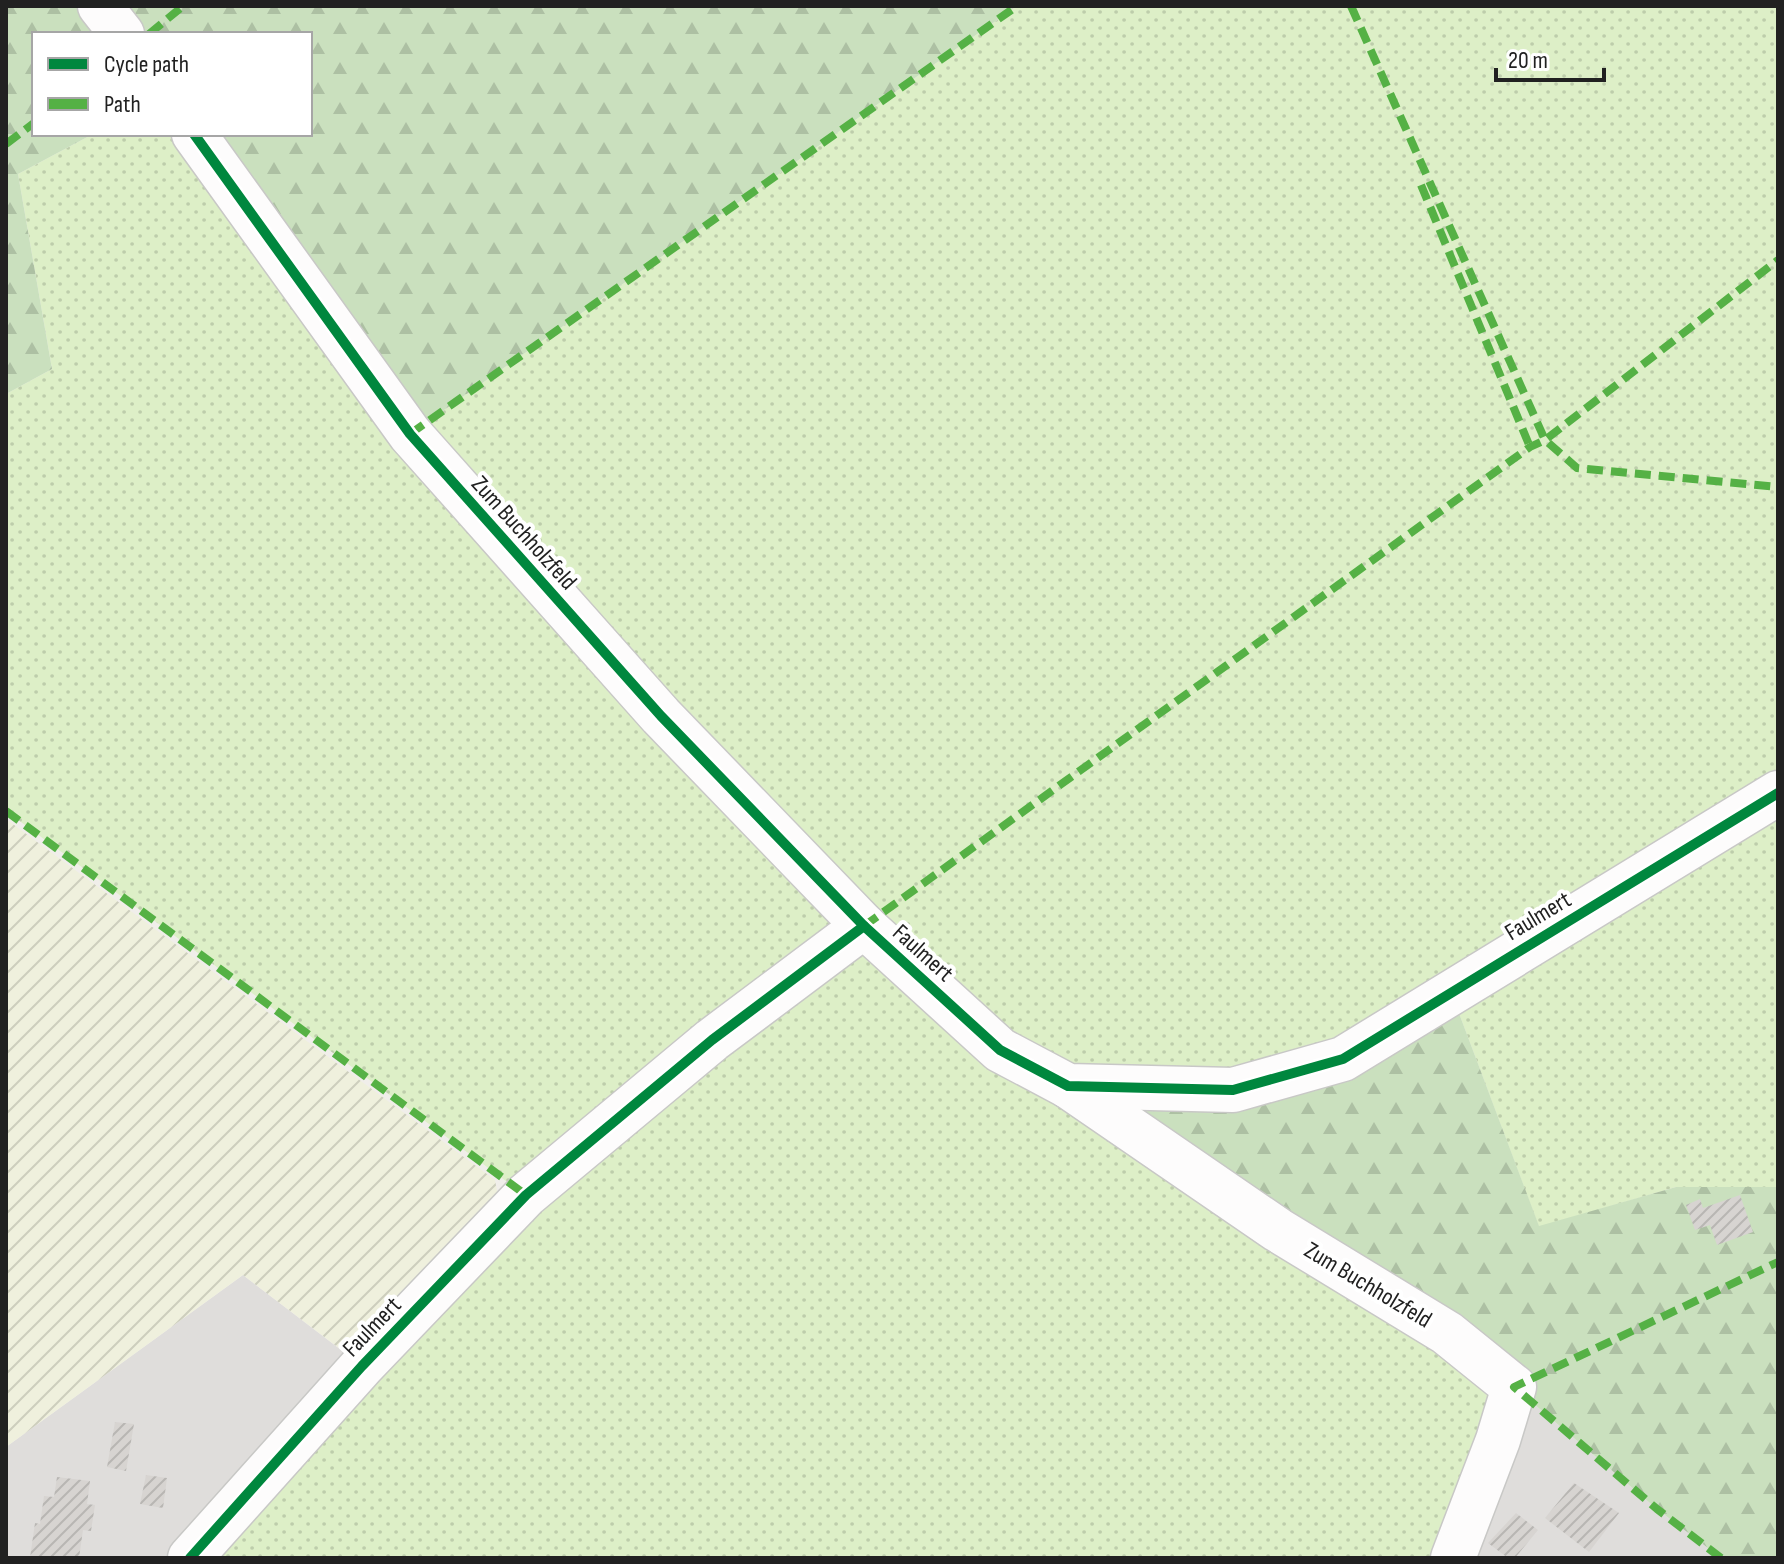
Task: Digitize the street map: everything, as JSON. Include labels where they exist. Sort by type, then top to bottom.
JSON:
[{"type":"street","points":[[100,6],[120,32]]},
{"type":"street","name":"Zum Buchholzfeld","points":[[195,136],[410,434],[661,716],[864,926]]},
{"type":"street","name":"Faulmert","points":[[190,1558],[362,1366],[526,1195],[712,1040],[864,926],[1000,1050],[1068,1086],[1233,1090],[1343,1059],[1778,793]]},
{"type":"street","name":"Zum Buchholzfeld","points":[[1068,1086],[1278,1230],[1447,1333],[1514,1387],[1498,1440],[1453,1558]]},
{"type":"shaded area","points":[[243,1275],[362,1366],[190,1558],[6,1558],[6,1447]]},
{"type":"shaded area","points":[[1514,1387],[1657,1509],[1721,1558],[1453,1558]]},
{"type":"green space","points":[[6,6],[1017,6],[410,434],[195,136],[312,136],[312,32],[32,32],[32,136],[89,136],[18,174],[52,369],[6,394]]},
{"type":"green space","points":[[1017,6],[1778,6],[1778,1187],[1676,1187],[1539,1227],[1451,992],[1514,1387],[1453,1558],[190,1558],[525,1195],[6,811],[6,394],[52,369],[18,174],[89,136],[195,136],[410,434]]},
{"type":"green space","points":[[6,819],[495,1180],[499,1201],[348,1355],[243,1275],[6,1447]]},
{"type":"green space","points":[[1451,992],[1539,1226],[1676,1187],[1778,1187],[1778,1558],[1721,1558],[1657,1509],[1514,1387],[1068,1086],[1233,1090]]},
{"type":"building","points":[[1740,1195],[1753,1232],[1717,1245],[1710,1225],[1695,1230],[1686,1205],[1700,1199],[1703,1208]]},
{"type":"building","points":[[115,1422],[134,1424],[126,1471],[107,1467]]},
{"type":"building","points":[[146,1475],[167,1478],[163,1508],[140,1504]]},
{"type":"building","points":[[57,1477],[90,1481],[87,1504],[95,1505],[91,1531],[83,1530],[79,1558],[30,1558],[35,1523],[40,1524],[44,1496],[54,1497]]},
{"type":"building","points":[[1574,1483],[1619,1513],[1589,1552],[1545,1518]]},
{"type":"building","points":[[1516,1513],[1538,1530],[1515,1558],[1508,1558],[1488,1543]]},
{"type":"marked path","points":[[151,32],[183,6]]},
{"type":"marked path","points":[[410,434],[1017,6]]},
{"type":"marked path","points":[[1351,6],[1545,440],[1577,468],[1778,487]]},
{"type":"marked path","points":[[6,144],[32,124]]},
{"type":"marked path","points":[[1421,185],[1530,447]]},
{"type":"marked path","points":[[864,926],[1530,447],[1545,440],[1778,260]]},
{"type":"marked path","points":[[6,811],[526,1195]]},
{"type":"marked path","points":[[1721,1558],[1657,1509],[1514,1387],[1778,1262]]},
{"type":"cycle path","points":[[195,136],[410,434],[661,716],[864,926],[1000,1050],[1068,1086],[1233,1090],[1343,1059],[1778,793]]},
{"type":"cycle path","points":[[190,1558],[362,1366],[526,1195],[712,1040],[864,926]]}]
